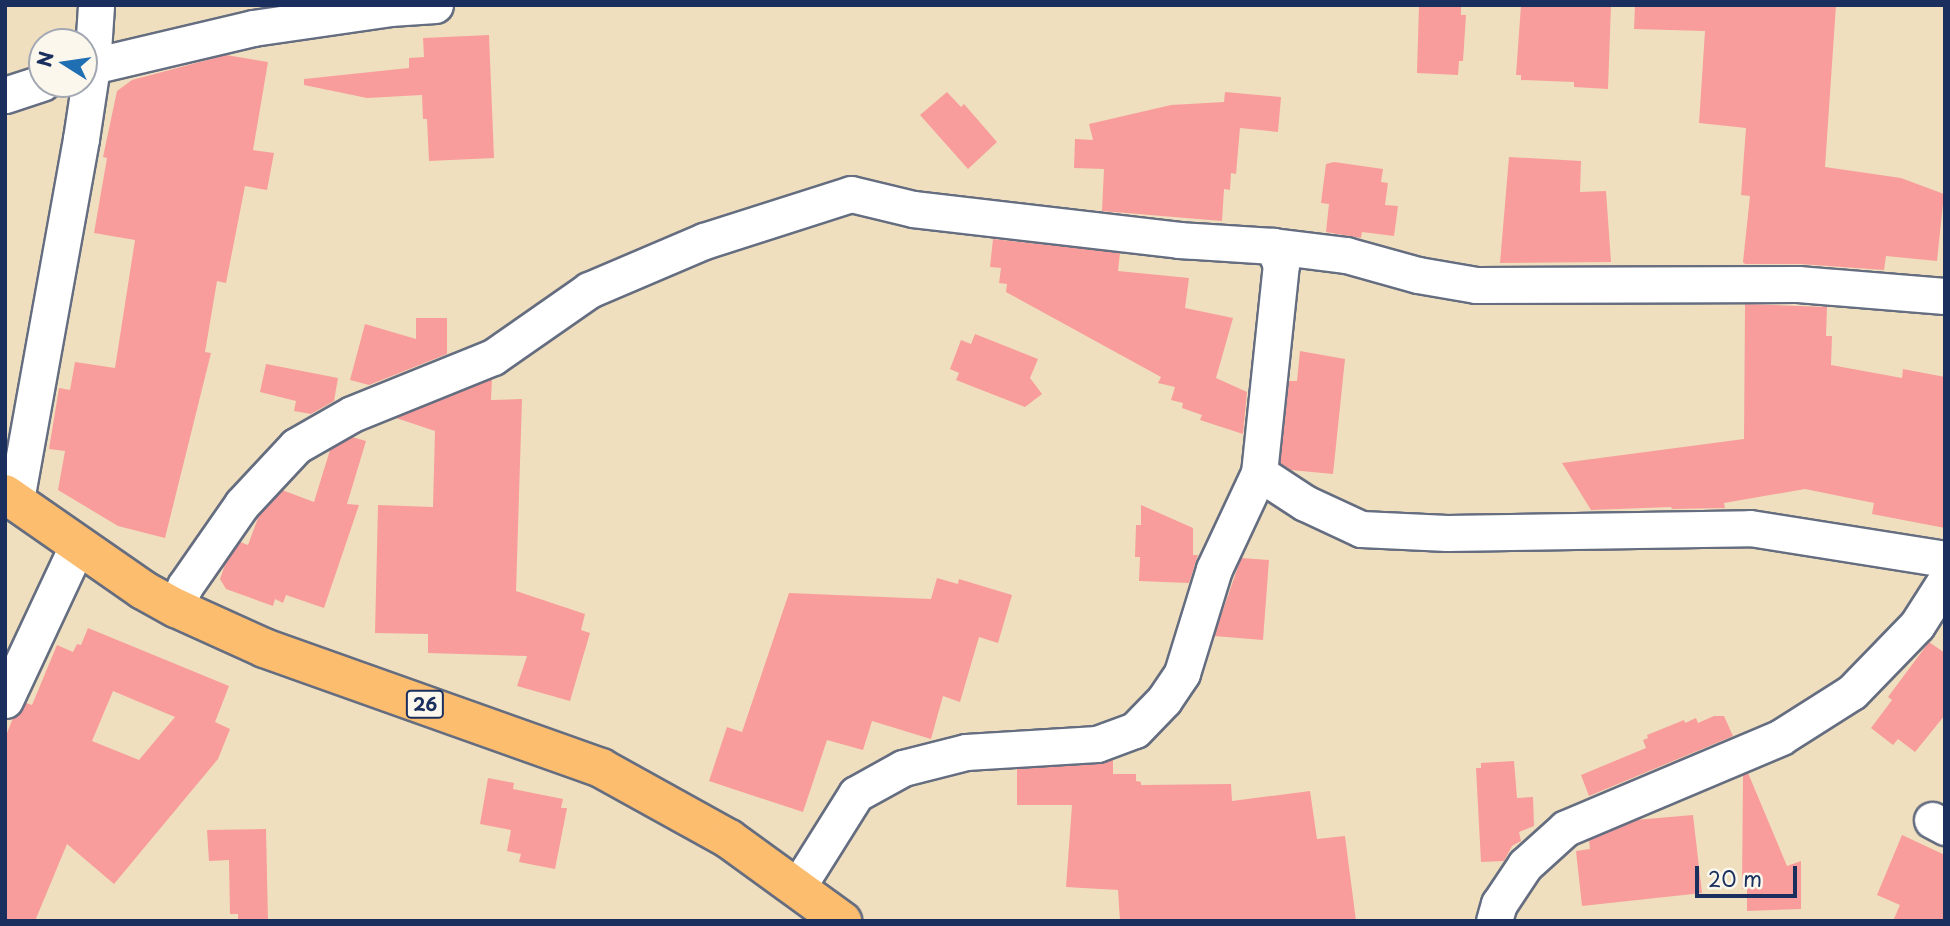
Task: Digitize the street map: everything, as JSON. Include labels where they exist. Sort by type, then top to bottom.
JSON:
[{"type":"main road","name":"26","points":[[11,497],[143,590],[176,608],[264,648],[601,768],[729,839],[842,921]]},
{"type":"street","points":[[93,28],[96,5]]},
{"type":"street","points":[[98,65],[253,28],[390,8],[435,5]]},
{"type":"street","points":[[5,95],[28,88]]},
{"type":"street","points":[[11,497],[82,98]]},
{"type":"street","points":[[176,608],[185,586],[242,504],[296,446],[352,414],[493,357],[589,290],[704,241],[851,194],[913,209],[1179,240],[1273,246],[1346,255],[1418,275],[1476,285],[1798,284],[1945,296]]},
{"type":"street","points":[[797,888],[856,794],[903,768],[966,752],[1097,744],[1135,730],[1164,701],[1182,673],[1214,569],[1259,472],[1281,265],[1273,246]]},
{"type":"street","points":[[1259,472],[1305,503],[1362,528],[1447,533],[1750,527],[1945,559]]},
{"type":"street","points":[[5,700],[78,544]]},
{"type":"street","points":[[1494,921],[1499,904],[1525,865],[1566,828],[1781,737],[1852,692],[1917,625],[1945,581]]},
{"type":"building","points":[[1419,5],[1461,5],[1461,15],[1466,15],[1463,61],[1459,61],[1458,75],[1417,73]]},
{"type":"building","points":[[1521,5],[1611,5],[1608,89],[1574,87],[1574,82],[1521,80],[1521,75],[1516,75]]},
{"type":"building","points":[[1635,5],[1836,5],[1825,167],[1901,178],[1944,194],[1937,261],[1886,256],[1884,270],[1800,264],[1745,264],[1743,262],[1750,196],[1741,195],[1746,128],[1699,123],[1705,31],[1634,29]]},
{"type":"building","points":[[489,35],[494,158],[429,161],[427,119],[423,119],[422,95],[367,98],[304,85],[304,79],[409,68],[409,58],[424,57],[423,38]]},
{"type":"building","points":[[226,55],[268,62],[253,150],[274,153],[267,190],[245,186],[226,283],[217,281],[205,352],[211,353],[165,538],[118,526],[58,490],[65,451],[49,449],[59,388],[70,390],[75,362],[115,368],[135,240],[94,233],[107,158],[103,157],[117,91],[132,80]]},
{"type":"building","points":[[947,92],[961,107],[964,104],[997,142],[968,169],[920,115]]},
{"type":"building","points":[[1225,92],[1281,97],[1278,132],[1240,128],[1236,174],[1231,173],[1230,190],[1224,189],[1222,221],[1102,211],[1104,169],[1074,168],[1075,139],[1093,140],[1089,124],[1171,105],[1224,102]]},
{"type":"building","points":[[1509,157],[1581,161],[1580,192],[1606,191],[1611,262],[1500,263]]},
{"type":"building","points":[[1334,162],[1383,169],[1381,182],[1388,183],[1385,205],[1398,206],[1394,236],[1362,232],[1361,238],[1326,232],[1329,204],[1321,203],[1326,164]]},
{"type":"building","points":[[993,239],[1120,253],[1118,271],[1189,278],[1185,308],[1233,318],[1216,378],[1247,392],[1243,434],[1200,420],[1202,415],[1182,408],[1183,403],[1171,400],[1175,387],[1158,383],[1161,377],[1006,292],[1007,284],[999,283],[1001,268],[990,267]]},
{"type":"building","points":[[1745,304],[1827,307],[1826,336],[1832,336],[1831,365],[1902,378],[1903,369],[1945,377],[1945,528],[1872,514],[1874,503],[1805,489],[1724,503],[1725,508],[1591,510],[1562,463],[1744,439]]},
{"type":"building","points":[[416,318],[447,318],[447,354],[369,385],[350,380],[365,324],[416,339]]},
{"type":"building","points":[[975,334],[1038,359],[1030,378],[1042,394],[1025,407],[956,380],[959,373],[950,369],[961,340],[971,344]]},
{"type":"building","points":[[1300,351],[1345,359],[1333,474],[1291,470],[1280,463],[1289,381],[1297,381]]},
{"type":"building","points":[[266,364],[338,378],[334,401],[311,414],[294,411],[296,401],[260,392]]},
{"type":"building","points":[[492,379],[491,400],[522,399],[516,591],[585,614],[581,630],[590,633],[570,701],[517,686],[527,656],[428,653],[428,634],[375,633],[378,505],[433,507],[435,431],[396,418]]},
{"type":"building","points":[[352,437],[366,441],[347,504],[359,505],[324,608],[286,595],[283,603],[275,599],[273,606],[226,589],[220,579],[226,562],[240,542],[248,545],[259,515],[282,490],[314,502],[330,450]]},
{"type":"building","points":[[1141,505],[1193,528],[1193,555],[1198,555],[1189,583],[1139,581],[1140,557],[1135,557],[1136,525],[1141,525]]},
{"type":"building","points":[[1241,558],[1269,560],[1263,640],[1214,636]]},
{"type":"building","points":[[937,578],[958,584],[959,579],[1012,595],[998,643],[979,637],[960,702],[943,696],[931,739],[872,721],[863,750],[827,740],[803,812],[709,781],[727,727],[742,732],[789,593],[931,599]]},
{"type":"building","points":[[88,628],[229,686],[215,722],[230,729],[218,759],[114,884],[67,844],[35,921],[5,921],[5,738],[13,718],[26,703],[32,705],[57,645],[73,652],[77,644],[81,645]],"holes":[[[113,691],[175,717],[139,760],[92,741]]]},
{"type":"building","points":[[1929,642],[1945,653],[1945,715],[1915,752],[1898,739],[1893,745],[1871,728],[1892,700],[1888,697]]},
{"type":"building","points":[[1714,716],[1724,716],[1733,736],[1589,796],[1581,775],[1646,748],[1643,740],[1648,738],[1647,735],[1684,720],[1685,723],[1696,718],[1698,723]]},
{"type":"building","points":[[1113,759],[1113,774],[1136,774],[1136,781],[1141,782],[1141,785],[1231,784],[1232,801],[1310,791],[1317,839],[1345,836],[1356,921],[1120,921],[1118,890],[1066,887],[1072,805],[1017,805],[1017,769],[1098,764]]},
{"type":"building","points":[[1514,761],[1517,798],[1533,797],[1534,826],[1519,832],[1521,841],[1512,846],[1504,861],[1481,862],[1476,768],[1481,768],[1481,763]]},
{"type":"building","points":[[1748,773],[1787,866],[1801,861],[1801,909],[1747,911],[1747,888],[1742,889],[1743,775]]},
{"type":"building","points":[[488,778],[514,783],[513,789],[563,799],[561,808],[567,808],[555,869],[519,862],[521,854],[507,851],[511,830],[480,824]]},
{"type":"building","points":[[1693,815],[1702,893],[1582,906],[1576,851],[1590,849],[1589,840],[1635,820]]},
{"type":"building","points":[[266,829],[268,921],[238,921],[238,914],[230,914],[229,860],[209,861],[207,830]]},
{"type":"building","points":[[1902,835],[1945,855],[1945,921],[1893,921],[1900,905],[1877,895]]}]
